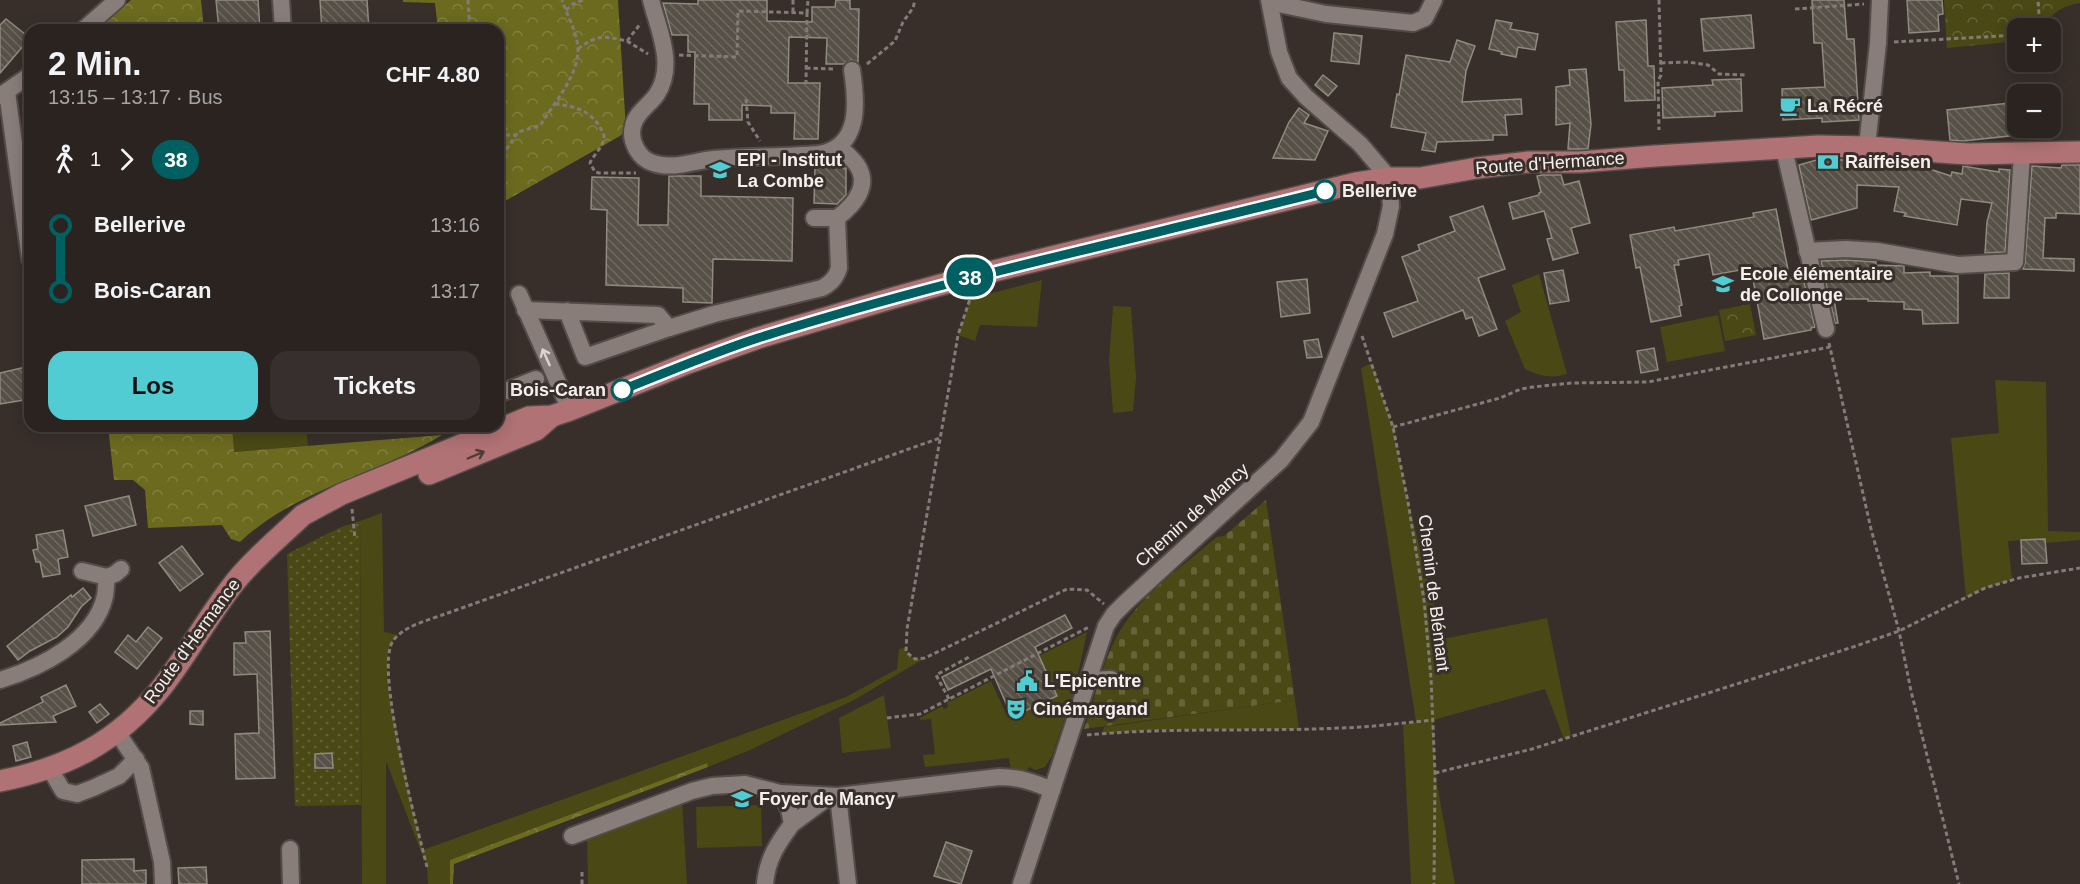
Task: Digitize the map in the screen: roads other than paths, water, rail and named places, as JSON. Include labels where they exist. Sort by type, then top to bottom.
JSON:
[{"type":"main road","name":"Route d'Hermance","points":[[282,536],[352,504],[536,430],[561,413],[748,342],[965,278],[1356,183],[1389,178],[1420,178],[1528,162],[1580,162],[1818,146],[1968,154],[2080,152]]},
{"type":"main road","name":"Route d'Hermance","points":[[504,427],[529,417],[561,413]]},
{"type":"main road","name":"Route d'Hermance","points":[[0,782],[51,769],[88,752],[133,719],[163,686],[218,605],[243,573],[303,515],[342,494],[492,432]]},
{"type":"street","points":[[90,24],[117,0]]},
{"type":"street","points":[[281,0],[283,24]]},
{"type":"street","points":[[1389,178],[1360,144],[1306,97],[1289,78],[1278,52],[1269,1],[1326,14],[1413,23],[1425,18],[1434,0]]},
{"type":"street","points":[[1867,147],[1880,2]]},
{"type":"street","points":[[652,3],[664,63],[659,91],[639,114],[632,131],[633,141],[639,152],[655,164],[680,165],[711,159],[819,154],[839,147],[849,131],[855,114],[856,99],[852,70]]},
{"type":"street","points":[[24,79],[3,94],[24,222]]},
{"type":"street","points":[[814,218],[837,218],[858,199],[862,182],[857,165],[839,147]]},
{"type":"street","points":[[1784,149],[1826,329]]},
{"type":"street","points":[[1807,251],[1846,249],[1878,251],[1958,265],[2015,262],[2022,154]]},
{"type":"street","name":"Chemin de Mancy","points":[[1021,884],[1106,626],[1126,602],[1281,460],[1311,422],[1385,234],[1391,206],[1389,178]]},
{"type":"street","points":[[567,311],[585,357],[714,314],[822,288],[837,275],[839,268],[837,218]]},
{"type":"street","points":[[561,413],[522,302],[567,311],[658,315],[669,328]]},
{"type":"street","points":[[504,392],[536,379]]},
{"type":"street","points":[[0,680],[45,662],[84,633],[100,609],[114,573],[82,571]]},
{"type":"street","points":[[1089,680],[1112,679]]},
{"type":"street","points":[[117,732],[141,768],[162,861],[163,884]]},
{"type":"street","points":[[51,769],[63,791],[77,794],[118,776],[136,759]]},
{"type":"street","points":[[572,836],[701,788],[734,784],[756,786],[780,793],[834,796],[999,777],[1021,778],[1052,790]]},
{"type":"street","points":[[780,793],[789,809],[792,824]]},
{"type":"street","points":[[765,884],[769,859],[792,824],[834,796]]},
{"type":"street","points":[[834,796],[848,884]]},
{"type":"street","points":[[290,849],[291,884]]},
{"type":"place","name":"La Récré","points":[[1790,106]]},
{"type":"place","name":"Raiffeisen","points":[[1828,162]]},
{"type":"place","name":"EPI - Institut La Combe","points":[[720,170]]},
{"type":"place","name":"Bellerive","points":[[1325,191]]},
{"type":"place","name":"Ecole élémentaire de Collonge","points":[[1723,284]]},
{"type":"place","name":"Bois-Caran","points":[[622,390]]},
{"type":"place","name":"L'Epicentre","points":[[1027,681]]},
{"type":"place","name":"Cinémargand","points":[[1016,709]]},
{"type":"place","name":"Foyer de Mancy","points":[[742,799]]}]
